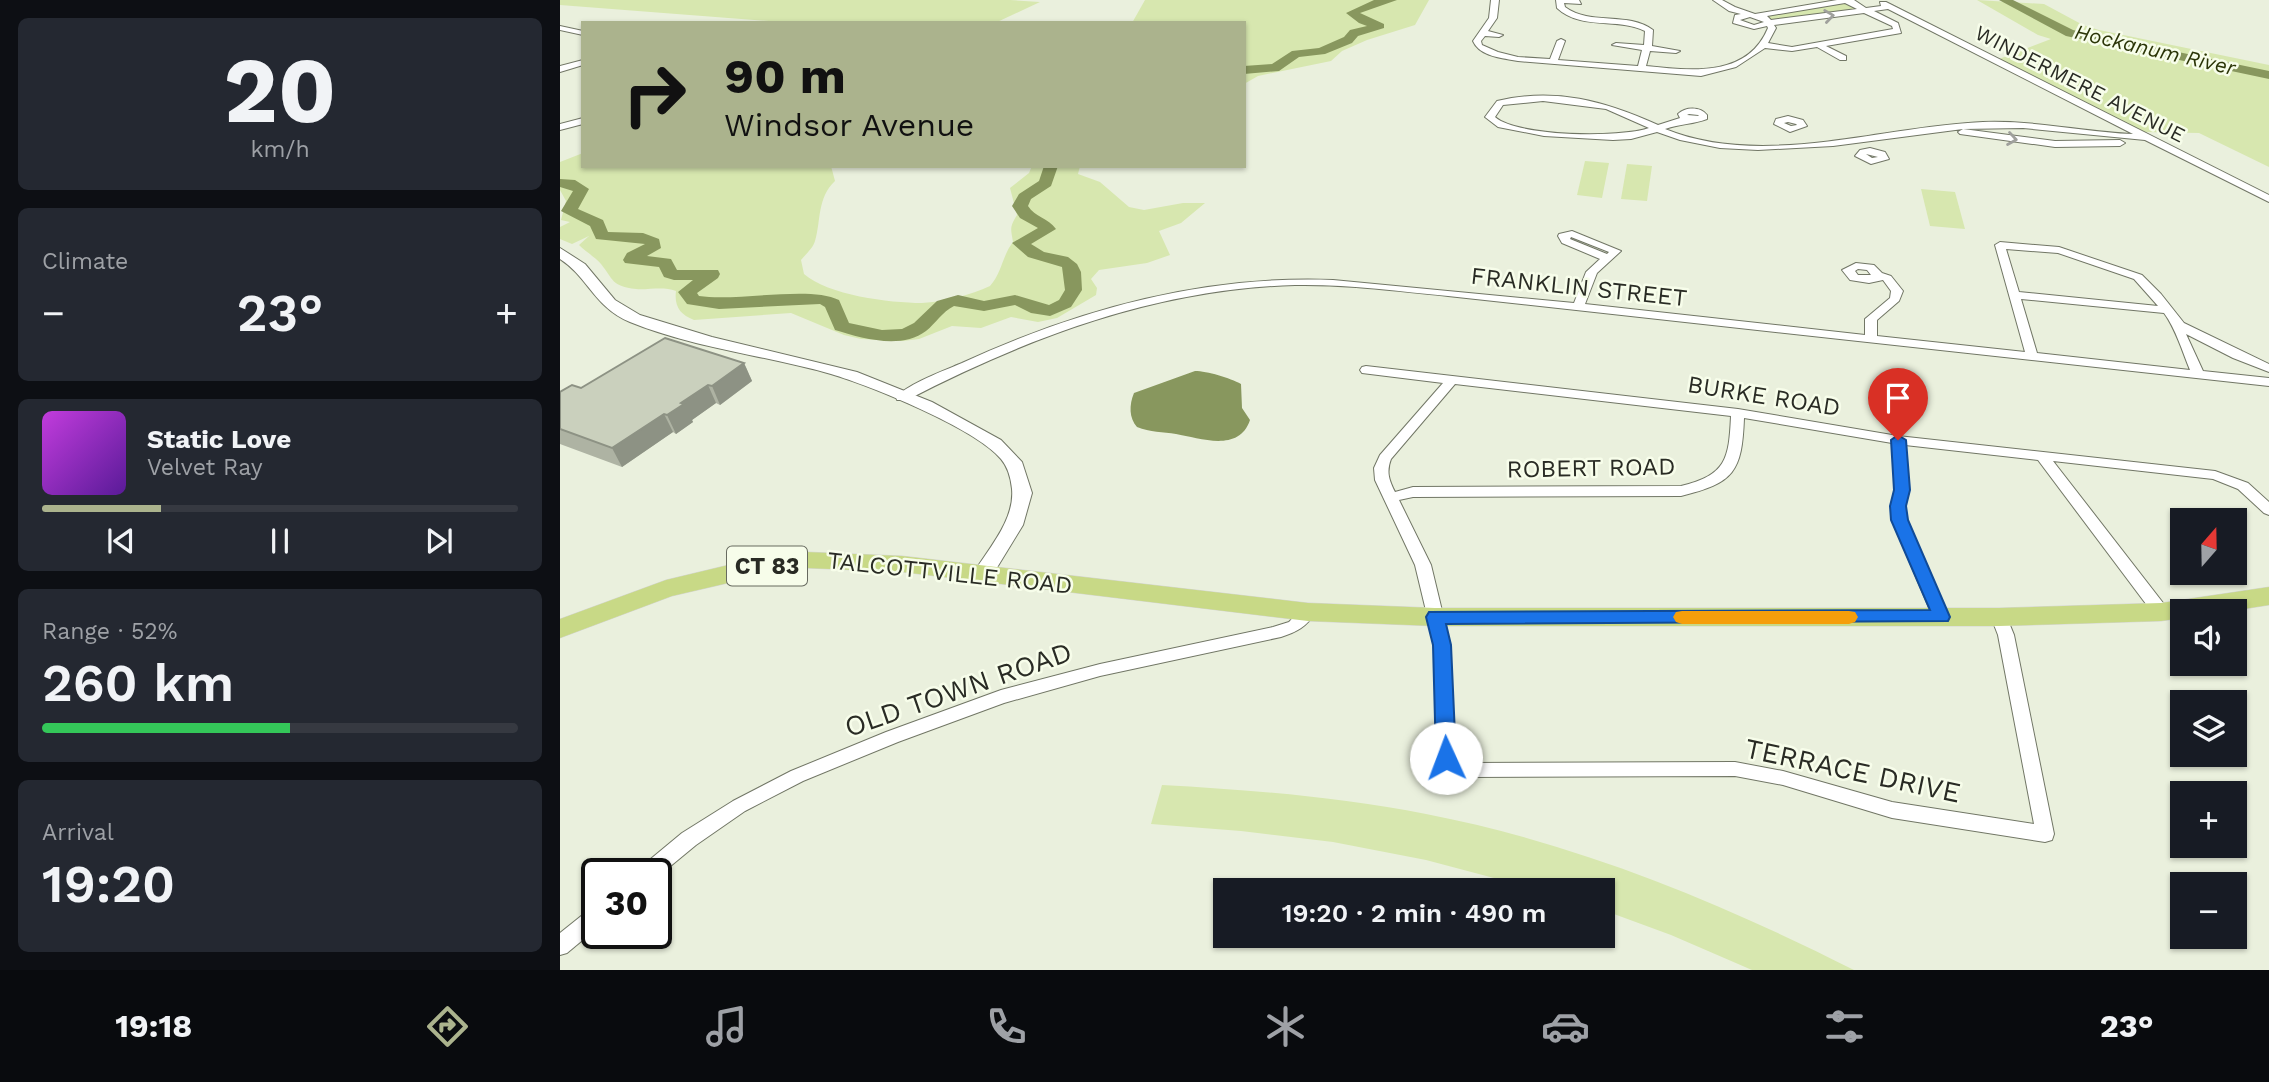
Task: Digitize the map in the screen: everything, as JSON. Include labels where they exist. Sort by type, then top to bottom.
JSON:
[{"type":"main road","points":[[560,252],[579,265],[596,292],[608,303],[633,318],[723,345],[837,371],[902,397],[994,443],[1006,452],[1015,464],[1022,493],[1013,522],[983,574]]},
{"type":"main road","name":"TALCOTTVILLE ROAD","points":[[560,629],[666,589],[741,570],[806,560],[865,561],[1308,612],[1435,617],[1998,617],[2161,612],[2269,596]]},
{"type":"street","points":[[1495,0],[1493,18],[1477,41],[1479,46],[1494,54],[1728,75],[1731,73],[1728,68],[1763,46],[1772,28],[1764,18],[1716,2]]},
{"type":"street","points":[[1736,19],[1849,0],[1899,28],[1894,33],[1782,50],[1763,46]]},
{"type":"street","name":"WINDERMERE AVENUE","points":[[1876,0],[2269,199]]},
{"type":"street","points":[[1578,2],[1560,1],[1561,8],[1569,15],[1633,20],[1649,30],[1641,68]]},
{"type":"street","points":[[1744,25],[1759,27],[1769,23],[1889,7]]},
{"type":"street","points":[[1732,9],[1736,19],[1744,25],[1770,36]]},
{"type":"street","points":[[560,29],[581,33]]},
{"type":"street","points":[[1481,33],[1499,35]]},
{"type":"street","points":[[1874,36],[1884,41]]},
{"type":"street","points":[[1553,61],[1561,41]]},
{"type":"street","points":[[1819,45],[1843,58]]},
{"type":"street","points":[[1616,46],[1676,51]]},
{"type":"street","points":[[1740,48],[1753,52]]},
{"type":"street","points":[[560,69],[581,63]]},
{"type":"street","points":[[1686,118],[1656,128],[1614,137],[1520,130],[1503,127],[1490,117],[1500,103],[1516,99],[1543,99],[1611,108],[1656,128],[1682,138],[1729,147],[1775,149],[1944,129],[2007,125],[2109,136],[2146,137]]},
{"type":"street","points":[[560,127],[581,122]]},
{"type":"street","points":[[1797,129],[1819,144]]},
{"type":"street","points":[[1944,129],[2070,145],[2107,145],[2146,137]]},
{"type":"street","points":[[1849,140],[1867,151]]},
{"type":"street","points":[[2032,356],[2000,245],[2059,250],[2138,277],[2180,326],[2269,368]]},
{"type":"street","points":[[1578,307],[1592,272],[1608,258]]},
{"type":"street","points":[[1871,340],[1871,319],[1895,299],[1897,291],[1887,278],[1878,276]]},
{"type":"street","name":"FRANKLIN STREET","points":[[902,397],[1067,322],[1165,296],[1216,288],[1292,282],[1339,283],[1578,307],[2269,382]]},
{"type":"street","points":[[2014,295],[2166,310]]},
{"type":"street","points":[[2180,326],[2180,333],[2199,375]]},
{"type":"street","name":"BURKE ROAD","points":[[1366,370],[1738,413],[1898,440],[2215,475],[2243,486],[2269,510]]},
{"type":"street","points":[[1435,617],[1423,565],[1389,498],[1382,480],[1381,468],[1385,458],[1452,380]]},
{"type":"street","name":"ROBERT ROAD","points":[[1389,498],[1413,492],[1681,492],[1704,487],[1718,479],[1736,455],[1738,413]]},
{"type":"street","points":[[1898,440],[1902,490],[1898,506],[1899,520],[1941,617]]},
{"type":"street","points":[[2042,456],[2161,612]]},
{"type":"street","name":"OLD TOWN ROAD","points":[[666,858],[689,839],[739,806],[797,776],[892,737],[1001,697],[1069,679],[1276,634],[1295,626],[1308,612]]},
{"type":"street","name":"TERRACE DRIVE","points":[[1435,617],[1442,645],[1446,758],[1454,766],[1468,770],[1748,771],[1783,778],[1892,810],[2045,834],[2006,635],[1998,617]]},
{"type":"street","points":[[560,946],[581,928]]},
{"type":"shaded area","points":[[560,0],[1040,2],[999,21],[769,21],[560,5]]},
{"type":"shaded area","points":[[1145,0],[1429,0],[1415,25],[1367,40],[1342,51],[1331,61],[1258,76],[1246,83],[1246,21],[1133,21]]},
{"type":"shaded area","points":[[1977,0],[2044,4],[2083,25],[2099,30],[2269,65],[2269,167],[2199,133],[2144,132],[1999,59],[2051,39],[2038,35]]},
{"type":"shaded area","points":[[1848,3],[1861,10],[1776,23],[1764,15]]},
{"type":"shaded area","points":[[581,154],[581,168],[832,168],[835,181],[822,202],[814,244],[801,260],[804,274],[843,292],[922,303],[966,295],[990,286],[1013,242],[1011,229],[1017,215],[1010,188],[1029,173],[1031,168],[1080,168],[1078,174],[1100,182],[1129,207],[1144,210],[1183,203],[1205,203],[1181,223],[1159,231],[1170,255],[1147,263],[1099,270],[1091,279],[1097,288],[1096,295],[1057,318],[1038,322],[1011,317],[981,328],[952,326],[919,339],[903,341],[861,339],[844,335],[791,313],[694,320],[679,309],[676,291],[661,288],[636,289],[617,284],[599,261],[579,245],[589,236],[572,244],[560,239],[560,227],[570,222],[561,220],[566,201],[560,190],[560,162]]},
{"type":"shaded area","points":[[1585,161],[1609,163],[1602,198],[1577,195]]},
{"type":"shaded area","points":[[1627,164],[1652,166],[1647,201],[1621,199]]},
{"type":"shaded area","points":[[1921,189],[1955,192],[1965,229],[1930,226]]},
{"type":"shaded area","points":[[1195,371],[1218,375],[1241,384],[1242,408],[1250,420],[1245,430],[1237,437],[1218,441],[1137,427],[1132,420],[1131,411],[1134,393]]},
{"type":"shaded area","points":[[1162,785],[1328,799],[1426,814],[1537,841],[1646,877],[1751,921],[1854,970],[1752,970],[1615,914],[1615,878],[1494,878],[1426,860],[1333,842],[1151,824]]},
{"type":"building","points":[[665,338],[744,363],[612,448],[560,429],[560,392],[572,385],[581,388]]},
{"type":"waterway","name":"Hockanum River","points":[[1246,70],[1275,68],[1296,54],[1321,51],[1348,40],[1354,33],[1380,26],[1363,21],[1352,13],[1371,4],[1391,0]]},
{"type":"waterway","name":"Hockanum River","points":[[2005,0],[2070,33],[2269,75]]},
{"type":"waterway","name":"Hockanum River","points":[[560,183],[570,183],[581,189],[569,211],[597,223],[602,236],[643,238],[653,242],[653,248],[633,256],[631,260],[665,262],[670,273],[674,275],[712,274],[687,292],[693,300],[719,304],[823,299],[833,304],[841,326],[870,334],[893,336],[913,332],[938,308],[953,301],[984,306],[1015,300],[1040,310],[1058,308],[1065,303],[1073,290],[1074,281],[1069,264],[1040,256],[1020,243],[1048,229],[1022,211],[1020,206],[1024,197],[1046,183],[1050,168]]},
{"type":"slow traffic","points":[[1682,617],[1849,617]]},
{"type":"route","points":[[1446,758],[1442,645],[1435,617],[1941,617],[1899,520],[1898,506],[1902,490],[1898,440]]}]
